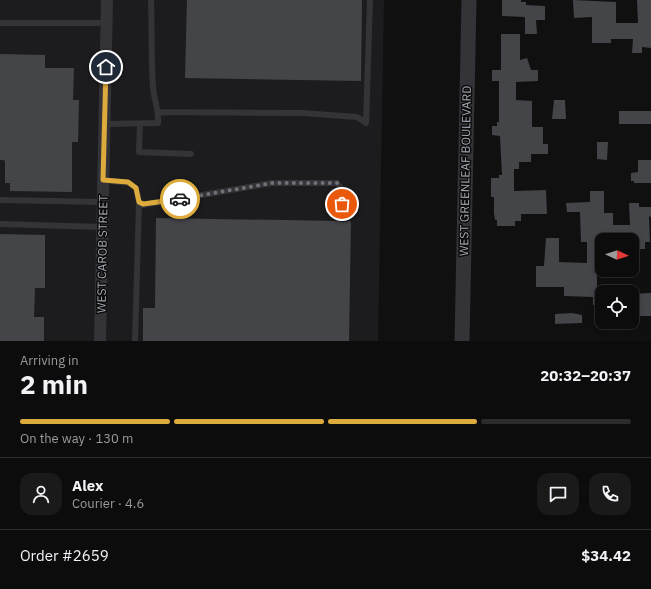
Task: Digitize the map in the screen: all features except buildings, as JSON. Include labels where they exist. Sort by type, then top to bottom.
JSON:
[{"type":"street","name":"WEST CAROB STREET","points":[[100,341],[107,0]]},
{"type":"street","name":"WEST GREENLEAF BOULEVARD","points":[[462,341],[469,0]]},
{"type":"lane","points":[[104,124],[158,123],[159,112],[154,92],[151,0]]},
{"type":"lane","points":[[159,112],[302,113],[357,117],[366,123],[370,0]]},
{"type":"lane","points":[[0,22],[107,23]]},
{"type":"lane","points":[[140,124],[139,152],[191,154]]},
{"type":"lane","points":[[103,180],[128,182],[136,188],[139,202],[135,341]]},
{"type":"lane","points":[[139,202],[143,204],[272,183],[337,183],[342,190],[342,218]]},
{"type":"lane","points":[[0,200],[103,202]]},
{"type":"lane","points":[[0,224],[102,227]]},
{"type":"shaded area","points":[[0,0],[384,0],[378,341],[0,341]]},
{"type":"way so far","points":[[180,199],[217,191],[272,183],[337,183],[340,185],[342,190],[342,204]]},
{"type":"route","points":[[106,67],[103,180],[128,182],[136,188],[139,202],[141,204],[180,199]]}]
